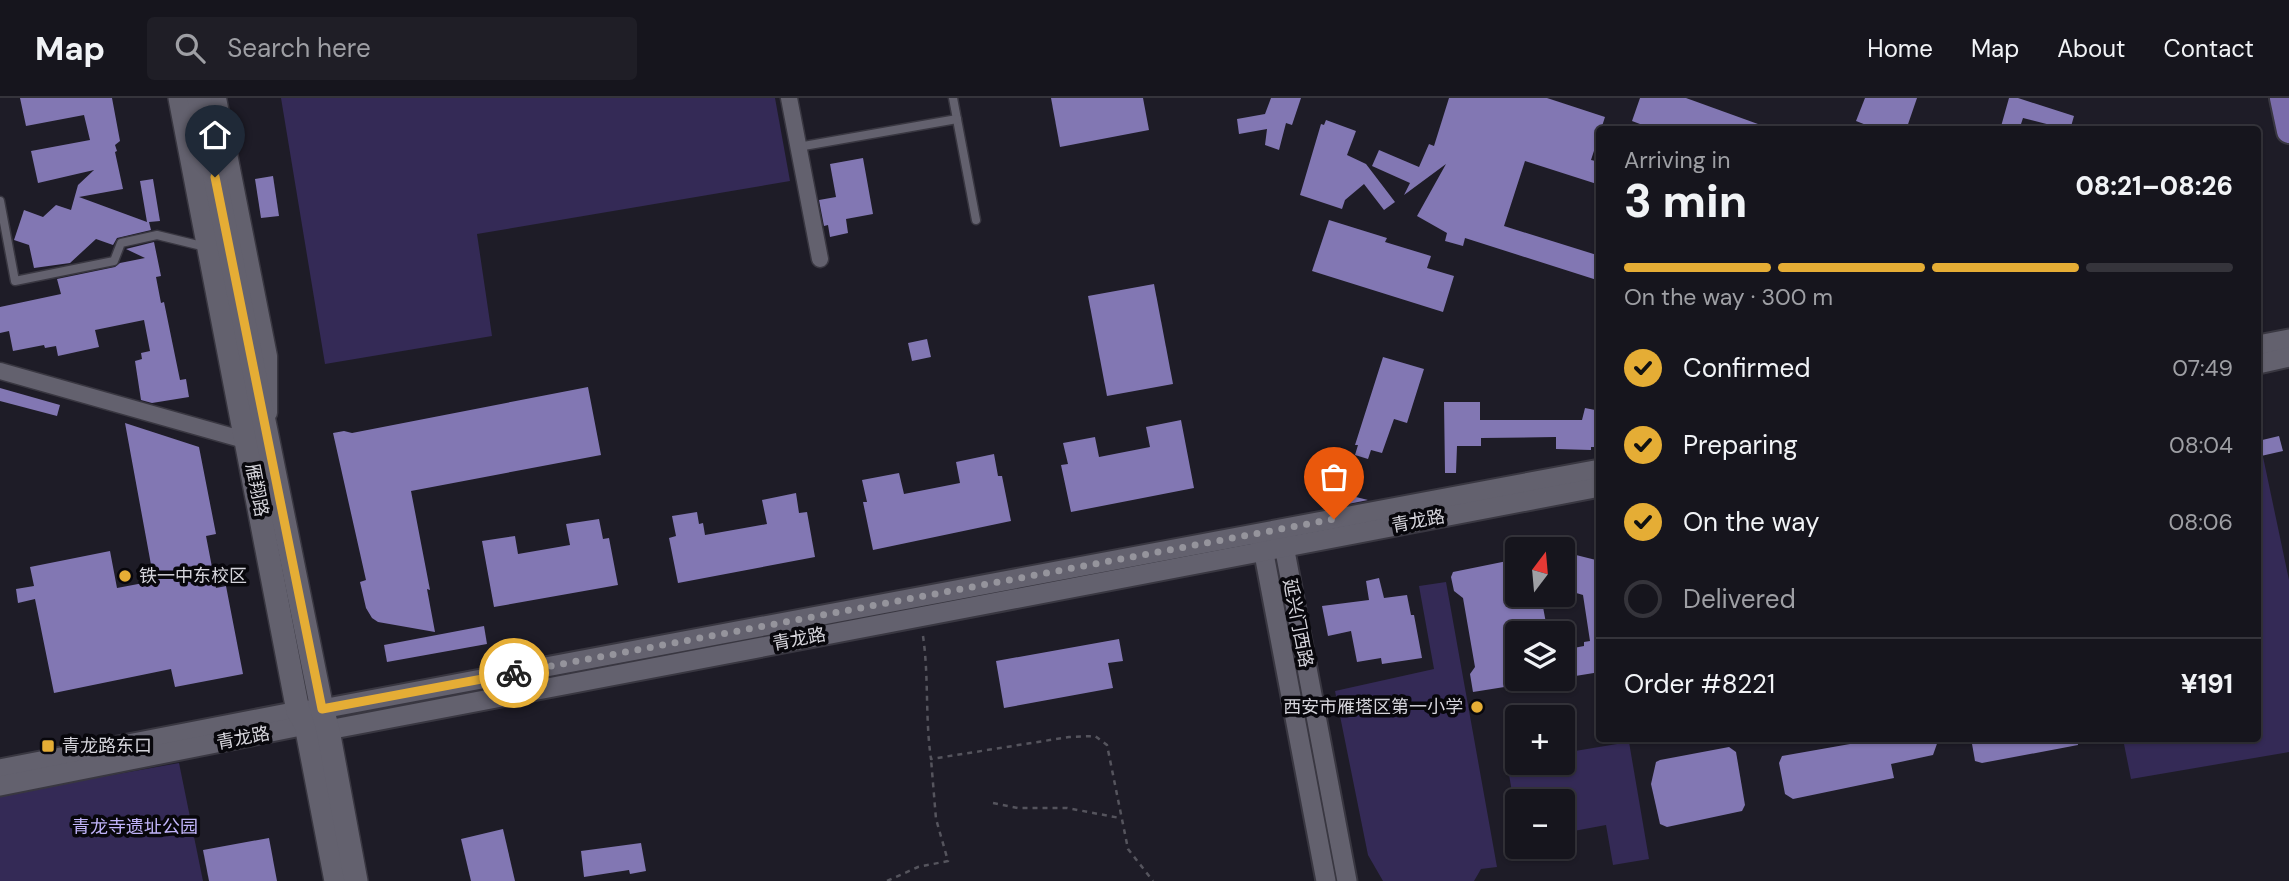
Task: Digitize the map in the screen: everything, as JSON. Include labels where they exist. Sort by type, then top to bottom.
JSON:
[{"type":"main road","name":"雁翔路","points":[[180,98],[209,248],[258,440]]},
{"type":"main road","name":"雁翔路","points":[[199,98],[258,440],[314,719],[356,881]]},
{"type":"main road","points":[[2283,98],[2289,131]]},
{"type":"main road","name":"雁翔路","points":[[314,719],[336,881]]},
{"type":"street","points":[[0,371],[258,440],[269,356],[218,98]]},
{"type":"street","points":[[789,98],[820,259]]},
{"type":"street","points":[[2261,344],[2289,339]]},
{"type":"street","points":[[2261,363],[2289,358]]},
{"type":"street","name":"青龙路","points":[[0,786],[314,719],[1282,538],[1596,470]]},
{"type":"street","name":"青龙路","points":[[1282,538],[1596,488]]},
{"type":"street","name":"延兴门西路","points":[[1282,538],[1347,881]]},
{"type":"street","name":"青龙路","points":[[0,769],[314,719],[920,616],[1261,542]]},
{"type":"street","name":"延兴门西路","points":[[1261,542],[1326,881]]},
{"type":"lane","points":[[953,98],[976,220]]},
{"type":"lane","points":[[798,147],[957,120]]},
{"type":"lane","points":[[0,201],[15,281],[114,261],[121,243],[157,235],[209,248]]},
{"type":"path","points":[[887,881],[918,867],[948,861],[936,819],[927,733],[926,664],[920,616]]},
{"type":"path","points":[[930,759],[1069,737],[1095,736],[1107,745],[1128,849],[1153,881]]},
{"type":"path","points":[[993,803],[1018,808],[1067,808],[1120,818]]},
{"type":"green space","points":[[281,98],[775,98],[790,181],[477,234],[492,336],[325,364]]},
{"type":"green space","points":[[2261,447],[2289,580],[2289,752],[2131,779],[2124,742],[2261,742]]},
{"type":"green space","points":[[1446,582],[1497,867],[1481,869],[1474,881],[1383,881],[1368,855],[1335,691],[1434,669],[1419,586]]},
{"type":"green space","points":[[1629,742],[1649,859],[1613,865],[1606,825],[1575,831],[1575,789],[1511,789],[1509,775],[1575,775],[1575,751]]},
{"type":"green space","name":"青龙寺遗址公园","points":[[179,763],[203,881],[0,881],[0,795]]},
{"type":"building","points":[[20,98],[112,98],[120,141],[115,145],[115,152],[123,189],[79,197],[147,222],[140,181],[153,179],[160,221],[149,222],[151,230],[117,238],[113,245],[96,239],[70,263],[34,268],[29,245],[14,240],[24,210],[43,217],[56,205],[71,210],[78,185],[94,170],[38,183],[31,151],[90,140],[84,115],[26,126]]},
{"type":"building","points":[[1051,98],[1143,98],[1149,130],[1060,147]]},
{"type":"building","points":[[1271,98],[1301,98],[1292,125],[1286,123],[1279,150],[1265,145],[1267,129],[1239,134],[1237,119],[1265,114]]},
{"type":"building","points":[[1449,98],[1547,98],[1605,117],[1602,126],[1596,126],[1596,145],[1591,160],[1596,161],[1596,184],[1525,161],[1504,226],[1596,255],[1596,280],[1465,238],[1463,246],[1445,241],[1447,233],[1417,216],[1446,164],[1404,195],[1410,183],[1372,166],[1379,150],[1419,167],[1429,144],[1434,146]]},
{"type":"building","points":[[1640,98],[1686,98],[1763,126],[1645,126],[1632,121]]},
{"type":"building","points":[[1865,98],[1917,98],[1907,126],[1869,126],[1856,121]]},
{"type":"building","points":[[2009,98],[2018,98],[2074,116],[2071,126],[2054,126],[2023,118],[2020,126],[2001,126]]},
{"type":"building","points":[[1326,120],[1356,131],[1347,155],[1366,164],[1395,202],[1384,210],[1364,184],[1345,200],[1342,209],[1300,195],[1321,124],[1324,125]]},
{"type":"building","points":[[863,158],[873,214],[846,219],[848,233],[830,237],[828,225],[824,226],[819,200],[836,197],[830,164]]},
{"type":"building","points":[[273,176],[279,216],[261,218],[255,179]]},
{"type":"building","points":[[1329,220],[1387,238],[1385,242],[1431,256],[1427,268],[1454,276],[1443,312],[1312,271]]},
{"type":"building","points":[[154,242],[161,276],[156,277],[161,303],[164,302],[180,380],[186,379],[189,397],[152,403],[141,400],[135,361],[142,359],[141,353],[150,351],[144,320],[95,330],[99,347],[58,356],[56,346],[45,348],[44,345],[13,351],[9,331],[0,333],[0,307],[61,294],[57,279],[145,258],[126,249]]},
{"type":"building","points":[[1154,284],[1173,384],[1107,396],[1088,296]]},
{"type":"building","points":[[927,339],[931,357],[912,361],[908,343]]},
{"type":"building","points":[[1383,357],[1424,369],[1407,423],[1394,419],[1382,453],[1371,450],[1368,459],[1355,455],[1358,445],[1355,445]]},
{"type":"building","points":[[588,387],[601,455],[411,491],[430,590],[427,589],[435,632],[378,622],[372,618],[366,608],[360,582],[366,580],[333,433],[352,433]]},
{"type":"building","points":[[0,388],[60,405],[57,416],[0,401]]},
{"type":"building","points":[[1444,402],[1480,402],[1480,420],[1582,420],[1585,408],[1596,410],[1596,447],[1591,447],[1591,450],[1556,449],[1556,437],[1481,438],[1481,446],[1457,446],[1456,473],[1445,473]]},
{"type":"building","points":[[1181,420],[1194,488],[1071,512],[1061,465],[1068,464],[1063,443],[1095,437],[1099,457],[1150,447],[1146,427]]},
{"type":"building","points":[[125,423],[199,447],[216,534],[206,536],[216,588],[226,586],[243,674],[175,687],[171,669],[54,693],[35,599],[18,603],[16,589],[34,586],[30,567],[110,551],[117,588],[154,581]]},
{"type":"building","points":[[2279,436],[2283,451],[2261,456],[2261,440]]},
{"type":"building","points":[[994,454],[998,476],[1002,476],[1011,521],[873,550],[863,502],[867,502],[862,480],[899,473],[904,494],[960,483],[956,462]]},
{"type":"building","points":[[1343,488],[1357,492],[1356,497],[1368,500],[1338,506]]},
{"type":"building","points":[[796,493],[799,513],[807,512],[815,557],[678,583],[669,538],[676,536],[672,516],[697,512],[705,535],[767,524],[762,500]]},
{"type":"building","points":[[599,519],[603,539],[609,538],[618,585],[494,607],[482,541],[515,536],[518,554],[570,545],[566,524]]},
{"type":"building","points":[[1575,555],[1596,560],[1596,673],[1575,676],[1575,648],[1584,646],[1584,642],[1590,641],[1583,595],[1575,593]]},
{"type":"building","points":[[1505,561],[1505,607],[1543,607],[1546,621],[1505,621],[1505,687],[1473,692],[1470,674],[1475,667],[1463,598],[1454,591],[1451,577],[1453,572]]},
{"type":"building","points":[[1379,578],[1384,598],[1407,595],[1411,615],[1414,615],[1422,658],[1382,664],[1381,658],[1357,662],[1351,631],[1328,636],[1322,606],[1369,600],[1366,581]]},
{"type":"building","points":[[484,626],[487,644],[387,662],[384,645]]},
{"type":"building","points":[[1119,639],[1123,661],[1108,663],[1113,688],[1004,708],[996,661]]},
{"type":"building","points":[[1861,742],[1938,742],[1933,755],[1891,764],[1894,778],[1793,799],[1785,794],[1779,763],[1782,756]]},
{"type":"building","points":[[1972,742],[2078,742],[2078,745],[1982,763],[1975,761]]},
{"type":"building","points":[[1729,747],[1736,752],[1745,805],[1742,811],[1667,827],[1660,824],[1651,784],[1656,762]]},
{"type":"building","points":[[503,829],[515,881],[471,881],[461,839]]},
{"type":"building","points":[[269,838],[277,881],[209,881],[203,850]]},
{"type":"building","points":[[641,843],[646,871],[630,874],[629,870],[584,877],[581,851]]},
{"type":"way so far","points":[[514,673],[1334,519]]},
{"type":"place","name":"铁一中东校区","points":[[125,576]]},
{"type":"place","name":"西安市雁塔区第一小学","points":[[1477,707]]},
{"type":"place","name":"青龙路东口","points":[[48,746]]},
{"type":"route","points":[[215,177],[322,709],[514,673]]}]
